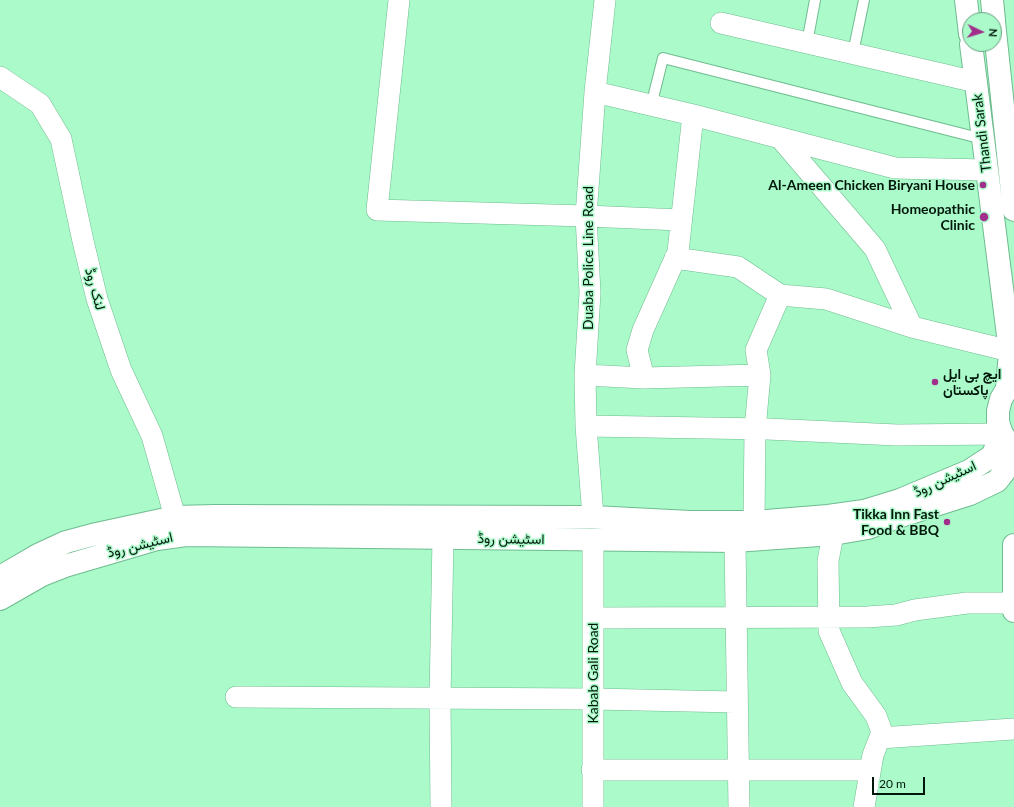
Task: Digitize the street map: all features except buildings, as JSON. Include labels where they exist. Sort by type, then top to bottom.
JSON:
[{"type":"street","points":[[399,0],[378,210],[681,220]]},
{"type":"street","name":"Duaba Police Line Road","points":[[593,517],[586,426],[585,375],[590,293],[586,216],[595,92],[606,0]]},
{"type":"street","points":[[966,0],[967,12]]},
{"type":"street","name":"Thandi Sarak","points":[[992,0],[993,12]]},
{"type":"street","points":[[721,23],[976,82]]},
{"type":"street","name":"Thandi Sarak","points":[[972,52],[1010,351],[1011,386],[1001,399],[998,411],[998,422],[1008,441]]},
{"type":"street","name":"Thandi Sarak","points":[[999,52],[1009,111],[1014,210]]},
{"type":"street","name":"لنک روڈ","points":[[0,77],[40,104],[61,139],[97,299],[120,370],[152,436],[175,517]]},
{"type":"street","points":[[595,92],[693,115],[895,168],[986,170]]},
{"type":"street","points":[[644,378],[637,350],[642,330],[678,252],[693,115]]},
{"type":"street","points":[[781,139],[875,250],[912,326]]},
{"type":"street","points":[[676,258],[738,267],[780,295],[826,299],[912,326],[1010,351]]},
{"type":"street","points":[[754,522],[755,429],[760,375],[756,350],[780,295]]},
{"type":"street","points":[[585,375],[644,378],[760,375]]},
{"type":"street","points":[[586,426],[755,429],[1008,441]]},
{"type":"street","name":"اسٹیشن روڈ","points":[[0,577],[38,555],[66,542],[175,517],[593,517],[690,522],[754,522],[828,516],[864,511],[900,500],[969,471],[992,456],[1008,441]]},
{"type":"street","name":"اسٹیشن روڈ","points":[[0,599],[42,575],[65,566],[157,539],[186,535],[735,541],[833,534],[868,528],[970,494],[997,481],[1014,459]]},
{"type":"street","points":[[833,534],[828,560],[829,631],[852,683],[876,716],[882,732],[873,755],[864,807]]},
{"type":"street","points":[[441,807],[440,699],[443,538]]},
{"type":"street","name":"Kabab Gali Road","points":[[593,540],[593,807]]},
{"type":"street","points":[[735,541],[738,807]]},
{"type":"street","points":[[1014,545],[1014,612]]},
{"type":"street","points":[[593,618],[866,617],[896,615],[916,610],[967,603],[1014,603]]},
{"type":"street","points":[[236,697],[440,699],[593,698],[736,702]]},
{"type":"street","points":[[880,738],[1014,729]]},
{"type":"street","points":[[592,770],[870,770]]},
{"type":"lane","points":[[807,43],[815,0]]},
{"type":"lane","points":[[853,54],[864,0]]},
{"type":"lane","points":[[652,106],[663,58],[983,139]]},
{"type":"place","name":"Al-Ameen Chicken Biryani House","points":[[983,185]]},
{"type":"place","name":"Homeopathic Clinic","points":[[984,217]]},
{"type":"place","name":"ایچ بی ایل پاکستان","points":[[935,382]]},
{"type":"place","name":"Tikka Inn Fast Food & BBQ","points":[[947,522]]}]
